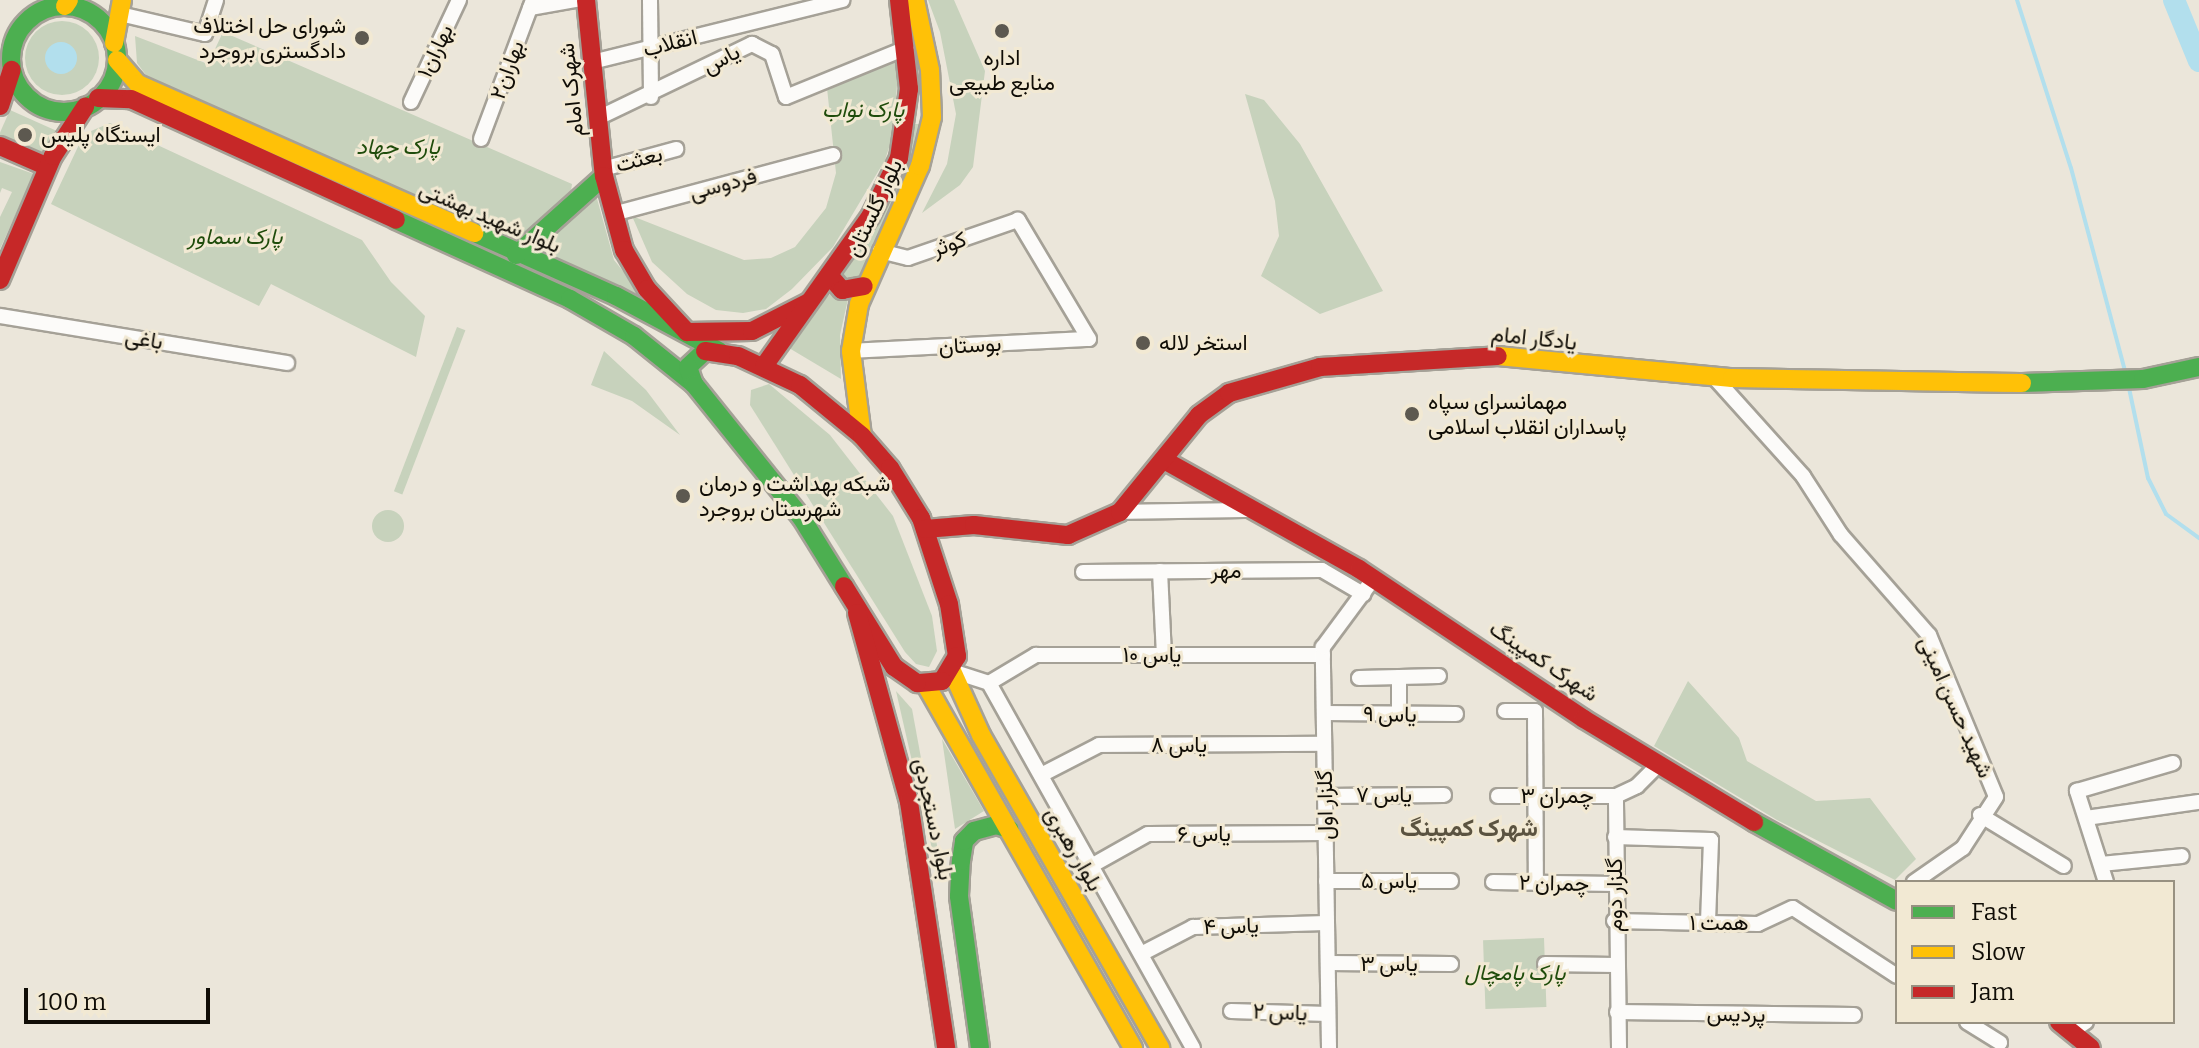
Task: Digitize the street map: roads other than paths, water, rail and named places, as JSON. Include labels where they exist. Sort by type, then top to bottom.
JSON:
[{"type":"main road","name":"شهرک امام","points":[[586,0],[603,172],[613,214],[634,270],[687,332]]},
{"type":"main road","name":"بلوار گلستان","points":[[764,366],[884,191],[906,126],[906,48],[899,0]]},
{"type":"main road","name":"بلوار گلستان","points":[[862,436],[851,351],[864,286],[920,166],[931,128],[930,70],[915,0]]},
{"type":"main road","points":[[0,24],[26,22],[67,3],[96,17],[116,52]]},
{"type":"main road","points":[[0,280],[48,167],[92,103],[111,83],[121,7]]},
{"type":"main road","points":[[0,106],[8,59],[26,22]]},
{"type":"main road","name":"بلوار شهید بهشتی","points":[[116,52],[138,84],[687,332],[719,351],[764,366],[822,400],[862,436],[906,492],[925,529],[954,630],[952,671]]},
{"type":"main road","points":[[8,59],[34,102],[59,111],[92,103]]},
{"type":"main road","name":"بلوار شهید بهشتی","points":[[92,103],[131,99],[570,299],[634,336],[694,384],[801,517],[854,605]]},
{"type":"main road","points":[[906,126],[919,116],[931,128]]},
{"type":"main road","points":[[0,146],[48,167]]},
{"type":"main road","points":[[516,255],[603,172]]},
{"type":"main road","points":[[829,275],[842,290],[864,286]]},
{"type":"main road","points":[[687,332],[752,331],[809,302]]},
{"type":"main road","points":[[694,384],[688,367],[694,356],[719,351]]},
{"type":"main road","name":"یادگار امام","points":[[925,529],[974,525],[1068,535],[1120,512],[1199,415],[1229,393],[1268,378],[1320,367],[1492,355],[1554,365],[1714,377],[2127,380],[2199,367]]},
{"type":"main road","name":"شهرک کمپینگ","points":[[1164,460],[1374,578],[1659,764],[1793,846],[1895,899]]},
{"type":"main road","points":[[854,605],[894,667],[926,685],[942,681],[952,671]]},
{"type":"main road","name":"بلوار دستجردی","points":[[854,605],[909,802],[946,1048]]},
{"type":"main road","name":"بلوار رهبری","points":[[952,671],[981,735],[1160,1048]]},
{"type":"main road","name":"بلوار رهبری","points":[[926,685],[1133,1048]]},
{"type":"main road","name":"بلوار دستجردی","points":[[980,1048],[959,896],[961,861],[964,841],[974,831],[996,825],[1009,829]]},
{"type":"main road","points":[[2072,1025],[2091,1048]]},
{"type":"street","points":[[121,7],[205,34],[216,0]]},
{"type":"street","name":"بهاران۱","points":[[411,102],[459,0]]},
{"type":"street","points":[[532,4],[576,0]]},
{"type":"street","points":[[650,0],[651,97]]},
{"type":"street","name":"انقلاب","points":[[592,62],[842,0]]},
{"type":"street","name":"بهاران۲","points":[[481,139],[532,4]]},
{"type":"street","name":"یاس","points":[[598,118],[651,97],[752,44],[772,54],[786,97],[906,48]]},
{"type":"street","name":"بعثت","points":[[603,172],[676,149]]},
{"type":"street","name":"فردوسی","points":[[613,214],[833,155]]},
{"type":"street","name":"کوثر","points":[[880,251],[908,258],[1018,220],[1089,339]]},
{"type":"street","name":"باغی","points":[[0,316],[287,363]]},
{"type":"street","name":"بوستان","points":[[851,351],[1089,339]]},
{"type":"street","name":"شهید حسن امینی","points":[[1714,377],[1803,476],[1850,546],[1929,635],[1996,797],[1980,815],[1963,848],[1917,880]]},
{"type":"street","points":[[1120,512],[1254,510]]},
{"type":"street","name":"مهر","points":[[1083,572],[1322,570],[1363,594]]},
{"type":"street","points":[[1160,571],[1164,655]]},
{"type":"street","points":[[1323,655],[1323,647],[1374,578]]},
{"type":"street","name":"یاس ۱۰","points":[[989,683],[1036,655],[1323,655]]},
{"type":"street","name":"گلزار اول","points":[[1323,655],[1329,1048]]},
{"type":"street","points":[[952,671],[989,683],[1193,1048]]},
{"type":"street","points":[[1359,678],[1439,676]]},
{"type":"street","points":[[1399,677],[1399,714]]},
{"type":"street","points":[[1505,711],[1535,711],[1536,883]]},
{"type":"street","name":"یاس ۹","points":[[1324,713],[1456,714]]},
{"type":"street","name":"یاس ۸","points":[[1041,775],[1099,745],[1324,744]]},
{"type":"street","points":[[2105,880],[2077,791],[2173,763]]},
{"type":"street","points":[[1616,796],[1637,786],[1659,764]]},
{"type":"street","name":"یاس ۷","points":[[1325,796],[1444,795]]},
{"type":"street","name":"چمران ۳","points":[[1498,796],[1616,796]]},
{"type":"street","name":"گلزار دوم","points":[[1616,796],[1614,921],[1619,1048]]},
{"type":"street","points":[[2086,818],[2199,802]]},
{"type":"street","points":[[1980,815],[2064,866]]},
{"type":"street","name":"یاس ۶","points":[[1091,866],[1148,834],[1326,833]]},
{"type":"street","points":[[1615,837],[1711,840],[1708,923]]},
{"type":"street","points":[[2101,864],[2182,856]]},
{"type":"street","name":"یاس ۵","points":[[1326,881],[1451,881]]},
{"type":"street","name":"چمران ۲","points":[[1493,882],[1615,884]]},
{"type":"street","name":"همت ۱","points":[[1614,921],[1758,924],[1793,908],[1895,975]]},
{"type":"street","name":"یاس ۴","points":[[1141,954],[1193,927],[1327,923]]},
{"type":"street","name":"یاس ۳","points":[[1328,963],[1451,964]]},
{"type":"street","points":[[1545,964],[1615,965]]},
{"type":"street","name":"یاس ۲","points":[[1231,1011],[1328,1014]]},
{"type":"street","name":"پردیس","points":[[1617,1012],[1854,1015]]},
{"type":"street","points":[[1970,1024],[2000,1043]]},
{"type":"water","points":[[61,42],[72,47],[77,58],[72,69],[61,74],[50,69],[45,58],[50,47]]},
{"type":"waterway","points":[[2017,0],[2071,168],[2126,375]]},
{"type":"waterway","points":[[2174,0],[2199,61]]},
{"type":"waterway","points":[[2129,388],[2148,478],[2166,514],[2199,538]]},
{"type":"place","name":"اداره منابع طبیعی","points":[[1002,31]]},
{"type":"place","name":"شورای حل اختلاف دادگستری بروجرد","points":[[362,38]]},
{"type":"place","name":"ایستگاه پلیس","points":[[25,135]]},
{"type":"place","name":"استخر لاله","points":[[1143,343]]},
{"type":"place","name":"مهمانسرای سپاه پاسداران انقلاب اسلامی","points":[[1412,414]]},
{"type":"place","name":"شبکه بهداشت و درمان شهرستان بروجرد","points":[[683,496]]},
{"type":"district","name":"شهرک کمپینگ","points":[[1469,829]]},
{"type":"park label","name":"پارک نواب","points":[[863,110]]},
{"type":"park label","name":"پارک جهاد","points":[[398,147]]},
{"type":"park label","name":"پارک سماور","points":[[235,237]]},
{"type":"park label","name":"پارک پامچال","points":[[1515,973]]}]
